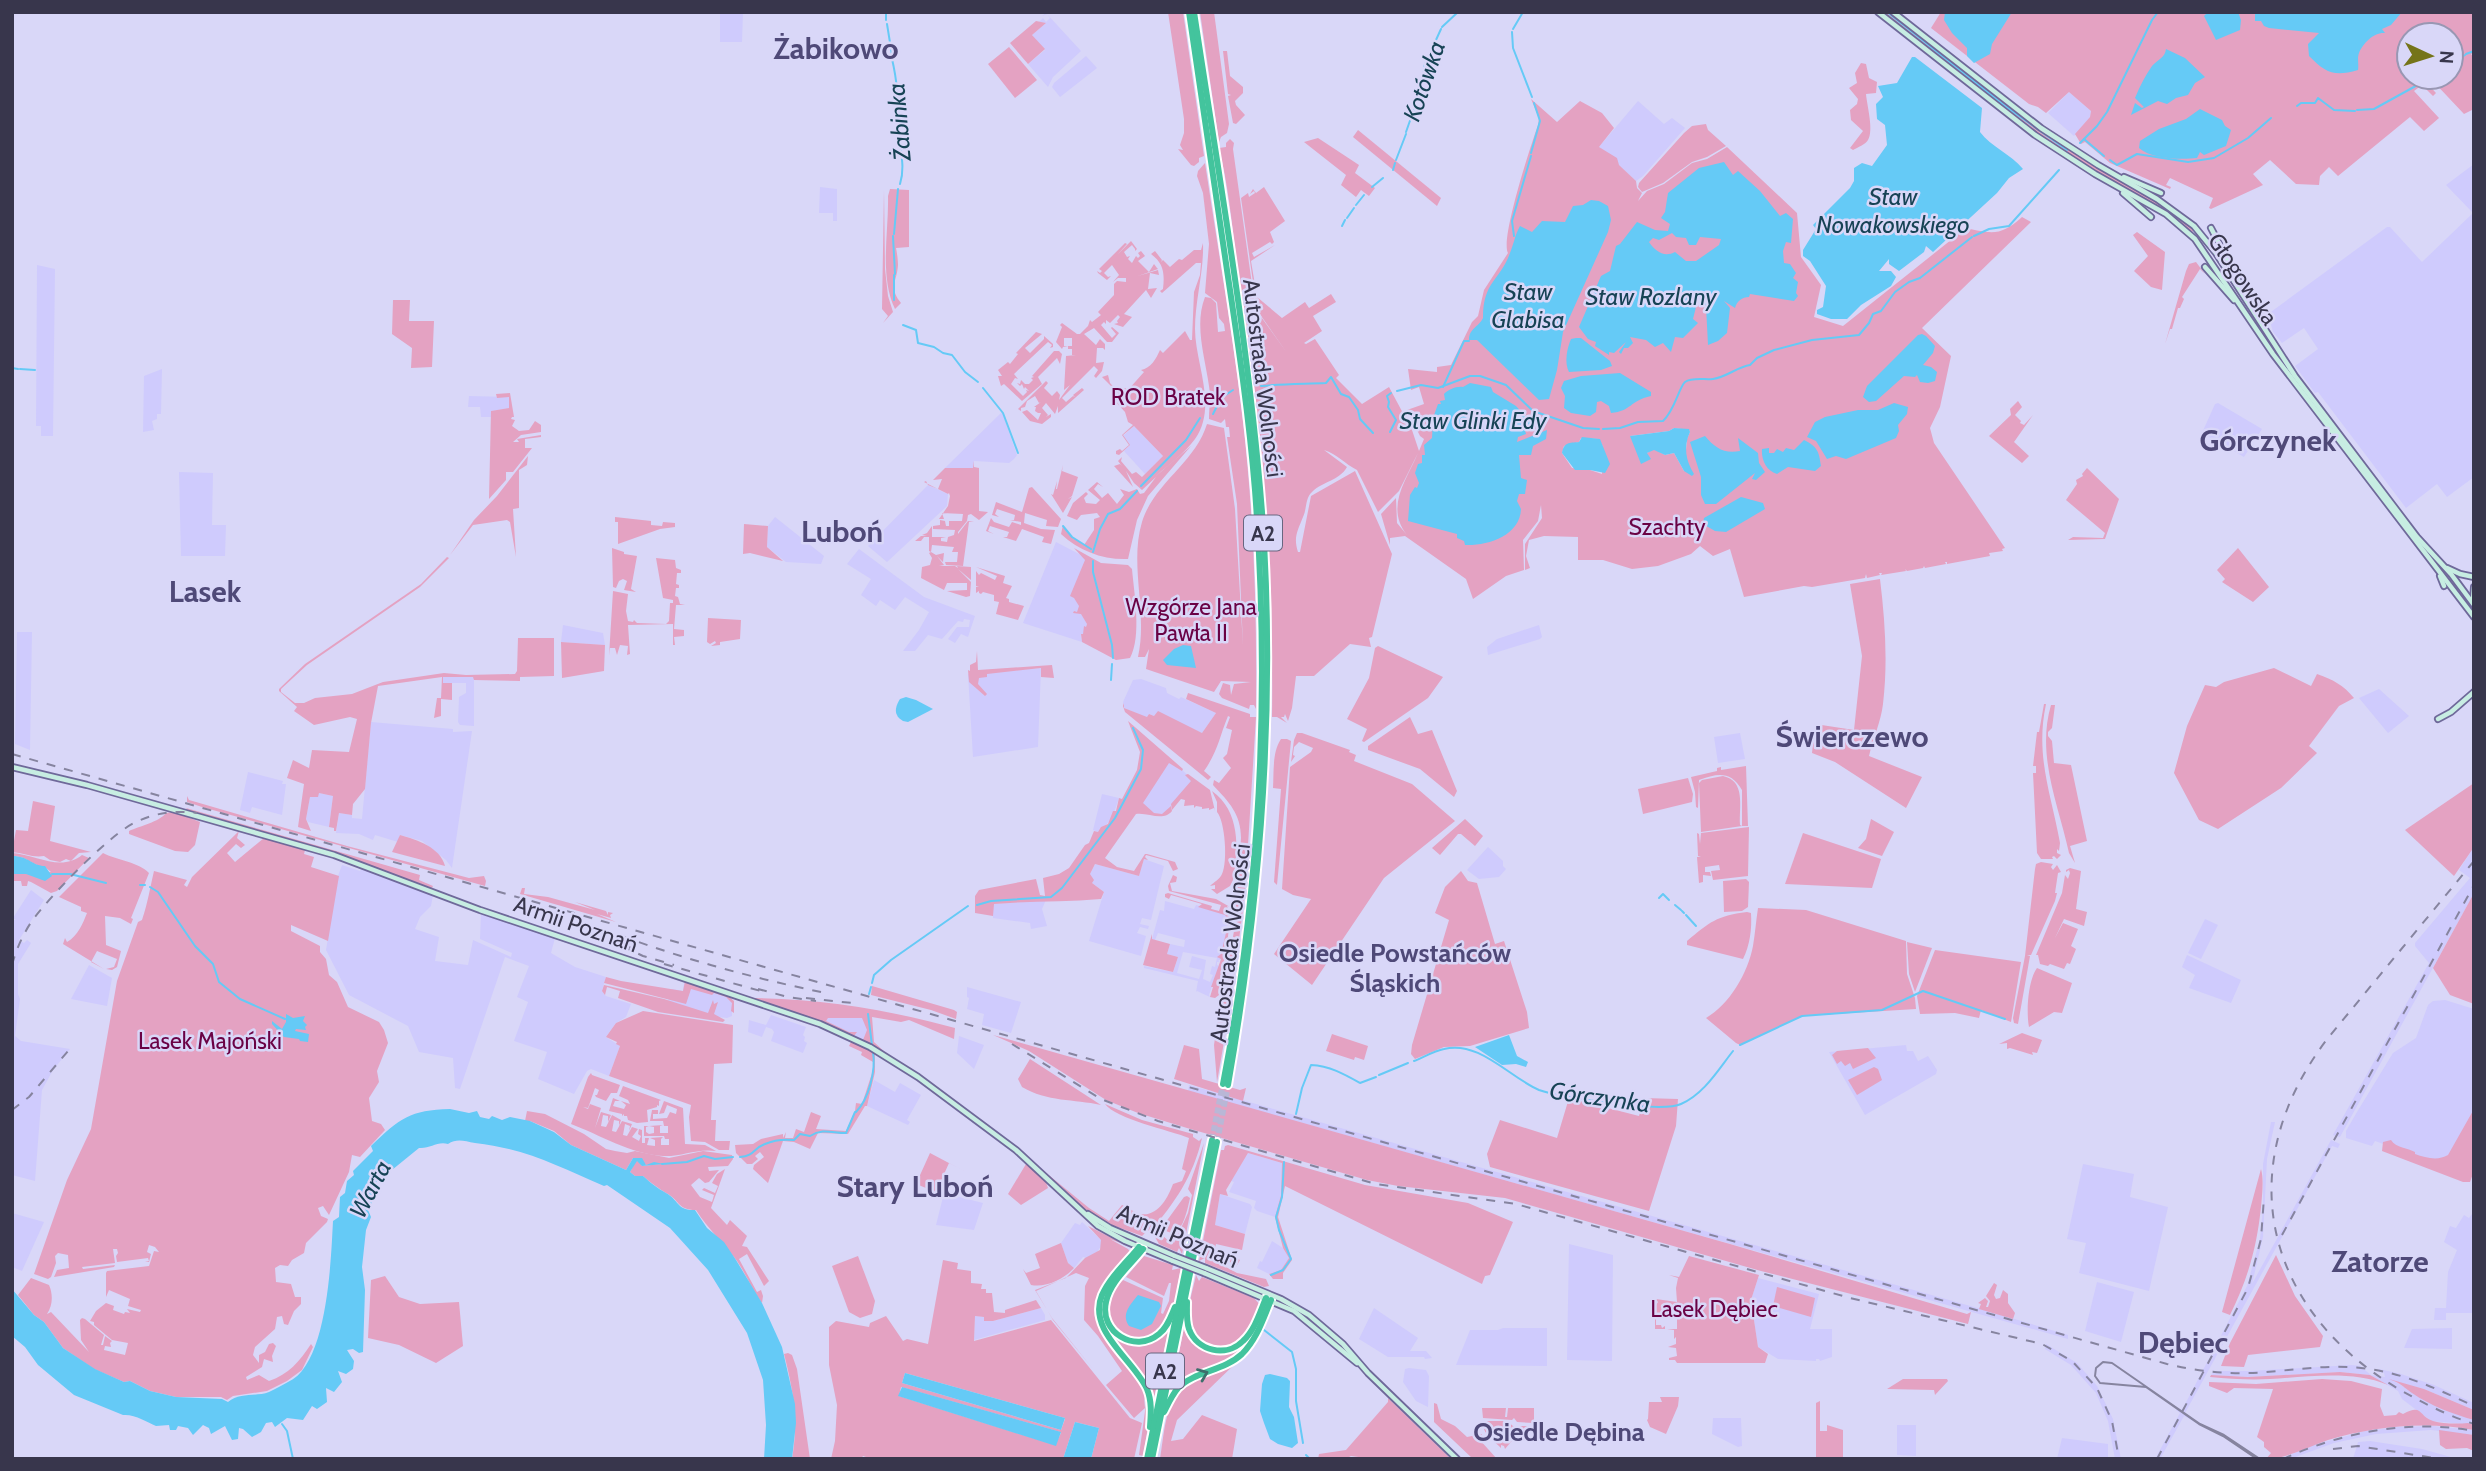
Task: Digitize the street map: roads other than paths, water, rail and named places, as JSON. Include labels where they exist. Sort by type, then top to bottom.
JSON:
[{"type":"highway","name":"Autostrada Wolności","points":[[1191,12],[1244,388],[1255,488],[1261,592],[1262,701],[1256,829],[1245,945],[1225,1084]]},
{"type":"highway","name":"A2","points":[[1214,1141],[1187,1289],[1150,1459],[1150,1447],[1180,1295],[1214,1141]]},
{"type":"highway","points":[[1130,1243],[1143,1246]]},
{"type":"highway","points":[[1143,1246],[1108,1296],[1105,1313],[1113,1330],[1130,1341],[1140,1342],[1154,1338],[1166,1326],[1180,1295]]},
{"type":"highway","points":[[1143,1246],[1105,1289],[1099,1312],[1104,1330],[1142,1380],[1149,1394],[1150,1447]]},
{"type":"highway","points":[[1187,1289],[1191,1332],[1201,1345],[1213,1350],[1230,1349],[1243,1342],[1252,1329],[1266,1295]]},
{"type":"highway","points":[[1160,1422],[1171,1398],[1181,1385],[1227,1364],[1247,1348],[1256,1335],[1266,1295]]},
{"type":"main road","name":"Głogowska","points":[[1878,12],[2027,129],[2108,182],[2166,214],[2187,230],[2210,257],[2273,354],[2474,617]]},
{"type":"main road","name":"Głogowska","points":[[1893,12],[2024,115],[2110,172],[2164,203],[2194,226],[2211,247],[2297,379],[2420,540],[2474,603]]},
{"type":"main road","points":[[2110,172],[2161,193]]},
{"type":"main road","points":[[2108,182],[2151,217]]},
{"type":"main road","points":[[2211,228],[2253,313]]},
{"type":"main road","points":[[2205,267],[2244,311]]},
{"type":"main road","points":[[2441,563],[2458,574],[2474,577]]},
{"type":"main road","points":[[2439,572],[2444,586]]},
{"type":"main road","points":[[2474,587],[2474,603]]},
{"type":"main road","points":[[2438,719],[2451,712],[2474,692]]},
{"type":"main road","name":"Armii Poznań","points":[[12,767],[57,777],[329,853],[480,910],[832,1029],[889,1058],[982,1124],[1106,1231],[1130,1243]]},
{"type":"main road","name":"Armii Poznań","points":[[1081,1210],[1143,1246],[1155,1246],[1174,1258],[1266,1295],[1299,1315],[1363,1367],[1457,1459]]},
{"type":"main road","points":[[1143,1246],[1174,1258]]},
{"type":"water","points":[[1945,12],[2012,12],[1992,44],[1990,54],[1974,63],[1967,56],[1967,48],[1944,20]]},
{"type":"water","points":[[2208,12],[2238,12],[2240,30],[2216,40],[2204,16]]},
{"type":"water","points":[[2255,12],[2402,12],[2391,25],[2382,29],[2385,33],[2373,36],[2363,46],[2358,55],[2358,70],[2336,73],[2326,70],[2309,56],[2308,44],[2319,33],[2269,28],[2261,21],[2255,21]]},
{"type":"water","points":[[2166,49],[2185,58],[2205,77],[2195,83],[2188,95],[2167,104],[2158,101],[2131,115],[2135,103],[2144,107],[2135,98],[2149,70]]},
{"type":"water","name":"Staw Nowakowskiego","points":[[1912,57],[1982,108],[1980,132],[2023,169],[2009,178],[1997,193],[1933,252],[1926,246],[1924,252],[1899,271],[1889,264],[1889,259],[1879,271],[1891,271],[1896,277],[1891,286],[1861,305],[1847,319],[1831,319],[1817,314],[1817,310],[1823,307],[1826,286],[1810,261],[1803,256],[1803,250],[1816,229],[1813,225],[1850,188],[1854,181],[1854,168],[1862,163],[1872,166],[1887,145],[1885,125],[1877,119],[1876,104],[1883,97],[1878,86],[1897,83]]},
{"type":"water","points":[[2200,109],[2222,120],[2231,130],[2226,146],[2204,155],[2200,152],[2197,158],[2183,159],[2158,157],[2139,148],[2140,141],[2159,129],[2186,119]]},
{"type":"water","name":"Staw Rozlany","points":[[1724,162],[1733,175],[1738,171],[1760,191],[1780,216],[1786,213],[1793,219],[1791,243],[1786,242],[1783,251],[1784,263],[1790,264],[1796,273],[1793,278],[1798,282],[1798,296],[1794,301],[1750,294],[1740,300],[1735,308],[1724,301],[1730,308],[1727,333],[1708,345],[1706,306],[1699,295],[1693,319],[1698,323],[1683,338],[1675,337],[1671,352],[1663,343],[1655,347],[1646,340],[1630,337],[1633,343],[1624,348],[1621,354],[1619,352],[1626,342],[1614,353],[1609,352],[1609,355],[1595,346],[1596,342],[1588,339],[1579,327],[1601,276],[1610,271],[1616,246],[1637,222],[1655,230],[1668,231],[1670,224],[1661,218],[1665,212],[1668,193],[1699,168]],"holes":[[[1672,233],[1676,237],[1686,238],[1689,245],[1696,245],[1700,237],[1721,239],[1719,245],[1696,261],[1686,261],[1675,252],[1660,253],[1649,242],[1653,238],[1659,240]]]},
{"type":"water","name":"Staw Glabisa","points":[[1591,200],[1608,206],[1611,220],[1608,232],[1563,332],[1549,399],[1539,400],[1477,340],[1469,340],[1469,336],[1483,318],[1486,296],[1506,262],[1520,226],[1532,232],[1542,221],[1565,222],[1573,206],[1583,205]]},
{"type":"water","points":[[1922,334],[1935,346],[1923,365],[1937,372],[1935,381],[1920,382],[1917,375],[1904,376],[1876,401],[1869,402],[1863,397],[1867,386]]},
{"type":"water","points":[[1581,338],[1610,361],[1612,366],[1601,370],[1569,372],[1567,351],[1571,339]]},
{"type":"water","points":[[1620,373],[1651,392],[1651,396],[1611,413],[1609,406],[1601,401],[1597,402],[1596,412],[1590,416],[1571,413],[1564,408],[1565,396],[1561,388],[1564,381],[1581,376]]},
{"type":"water","name":"Staw Glinki Edy","points":[[1470,383],[1491,387],[1493,392],[1537,423],[1534,428],[1531,425],[1524,427],[1526,434],[1518,437],[1517,442],[1547,430],[1546,439],[1533,446],[1531,455],[1519,455],[1521,478],[1527,480],[1525,494],[1519,494],[1517,501],[1521,509],[1515,526],[1501,538],[1483,544],[1465,545],[1464,541],[1457,538],[1457,534],[1408,521],[1410,495],[1419,483],[1415,473],[1418,464],[1422,463],[1422,455],[1425,455],[1424,445],[1432,438],[1433,418],[1438,404],[1445,400],[1444,394],[1448,391]]},
{"type":"water","points":[[1894,403],[1908,407],[1907,414],[1898,425],[1896,438],[1846,459],[1836,456],[1827,459],[1816,441],[1807,437],[1815,422],[1825,417],[1858,410],[1878,410]]},
{"type":"water","points":[[1674,428],[1689,429],[1686,454],[1694,474],[1692,476],[1684,471],[1674,453],[1665,455],[1654,450],[1647,453],[1651,459],[1641,464],[1630,436]]},
{"type":"water","points":[[1705,436],[1716,447],[1729,452],[1740,451],[1738,438],[1758,453],[1759,463],[1765,472],[1756,480],[1752,479],[1755,473],[1716,504],[1705,504],[1701,495],[1701,477],[1690,442]]},
{"type":"water","points":[[1582,437],[1600,439],[1610,464],[1605,473],[1575,470],[1562,453],[1566,445],[1579,442]]},
{"type":"water","points":[[1804,440],[1818,453],[1821,466],[1815,471],[1788,467],[1777,474],[1763,461],[1762,449],[1769,448],[1769,453],[1774,453],[1777,449],[1783,452],[1786,448],[1794,450]]},
{"type":"water","points":[[1741,497],[1763,503],[1765,509],[1726,532],[1715,531],[1703,524],[1704,518]]},
{"type":"water","points":[[1183,645],[1191,646],[1196,668],[1167,665],[1163,660],[1174,649]]},
{"type":"water","points":[[906,697],[933,709],[908,722],[903,721],[896,714],[896,708],[900,699]]},
{"type":"water","points":[[12,856],[45,866],[52,876],[45,881],[26,874],[12,874]]},
{"type":"water","points":[[286,1014],[293,1018],[305,1016],[303,1021],[307,1025],[306,1030],[295,1031],[309,1034],[308,1042],[284,1037],[272,1024],[272,1021],[282,1029]]},
{"type":"water","points":[[1509,1035],[1517,1056],[1528,1062],[1526,1067],[1516,1064],[1502,1065],[1475,1047]]},
{"type":"water","name":"Warta","points":[[450,1109],[469,1113],[477,1111],[480,1117],[489,1119],[492,1116],[502,1120],[510,1117],[530,1121],[554,1132],[571,1145],[626,1170],[633,1158],[642,1158],[646,1165],[654,1162],[664,1164],[642,1166],[637,1161],[630,1172],[635,1176],[643,1176],[681,1207],[695,1210],[707,1228],[724,1242],[762,1303],[782,1347],[795,1404],[792,1459],[764,1459],[766,1425],[763,1380],[747,1333],[708,1270],[670,1228],[607,1185],[510,1149],[464,1141],[419,1148],[387,1174],[385,1180],[377,1182],[368,1210],[371,1217],[366,1230],[362,1267],[365,1290],[363,1352],[347,1350],[354,1361],[353,1369],[346,1374],[338,1371],[342,1382],[334,1392],[326,1388],[327,1402],[317,1409],[312,1406],[303,1420],[287,1418],[275,1427],[272,1422],[266,1423],[261,1432],[252,1437],[239,1428],[238,1439],[232,1440],[225,1426],[211,1434],[209,1428],[203,1425],[193,1435],[188,1428],[178,1426],[176,1430],[170,1430],[169,1425],[156,1426],[74,1395],[38,1365],[25,1347],[12,1336],[12,1289],[34,1315],[44,1322],[63,1348],[95,1369],[124,1382],[130,1381],[150,1391],[176,1397],[222,1399],[228,1402],[238,1397],[274,1390],[301,1372],[312,1355],[325,1309],[333,1221],[339,1217],[340,1197],[345,1193],[347,1181],[354,1175],[353,1171],[373,1151],[371,1146],[398,1122],[425,1111]]},
{"type":"water","points":[[1138,1295],[1159,1302],[1161,1306],[1152,1324],[1141,1330],[1129,1326],[1126,1318]]},
{"type":"water","points":[[905,1373],[1065,1418],[1061,1430],[902,1383]]},
{"type":"water","points":[[1270,1374],[1290,1381],[1289,1407],[1294,1417],[1298,1443],[1292,1448],[1270,1439],[1260,1411],[1262,1384],[1265,1375]]},
{"type":"water","points":[[902,1387],[1061,1432],[1056,1446],[898,1396]]},
{"type":"water","points":[[1075,1422],[1099,1428],[1091,1459],[1063,1459]]},
{"type":"waterway","name":"Żabinka","points":[[886,12],[886,20]]},
{"type":"waterway","name":"Kotówka","points":[[1442,27],[1458,12]]},
{"type":"waterway","points":[[1513,29],[1523,12]]},
{"type":"waterway","points":[[1887,12],[2005,106],[2067,150]]},
{"type":"waterway","points":[[2080,143],[2107,112],[2158,12]]},
{"type":"waterway","name":"Żabinka","points":[[887,24],[892,55]]},
{"type":"waterway","name":"Kotówka","points":[[1406,132],[1419,95],[1425,64],[1441,29]]},
{"type":"waterway","points":[[1512,32],[1513,48],[1532,97]]},
{"type":"waterway","points":[[2466,54],[2474,51]]},
{"type":"waterway","name":"Żabinka","points":[[892,59],[898,94],[902,164],[900,184]]},
{"type":"waterway","points":[[2357,110],[2374,109],[2407,91]]},
{"type":"waterway","points":[[2297,106],[2301,103],[2315,103],[2318,98],[2334,110],[2355,111]]},
{"type":"waterway","points":[[1531,153],[1540,121],[1534,103]]},
{"type":"waterway","points":[[2110,160],[2117,165],[2137,154],[2188,162],[2214,158],[2248,138],[2271,118]]},
{"type":"waterway","name":"Kotówka","points":[[1396,160],[1406,134]]},
{"type":"waterway","points":[[2084,139],[2104,156]]},
{"type":"waterway","points":[[1514,236],[1512,221],[1531,156]]},
{"type":"waterway","name":"Kotówka","points":[[1393,170],[1395,163]]},
{"type":"waterway","points":[[1974,236],[1989,229],[2009,226],[2059,170]]},
{"type":"waterway","name":"Kotówka","points":[[1372,187],[1383,178]]},
{"type":"waterway","name":"Żabinka","points":[[894,234],[898,189]]},
{"type":"waterway","name":"Kotówka","points":[[1356,205],[1364,195]]},
{"type":"waterway","name":"Kotówka","points":[[1347,218],[1354,208]]},
{"type":"waterway","name":"Kotówka","points":[[1342,226],[1345,220]]},
{"type":"waterway","name":"Żabinka","points":[[893,236],[895,274]]},
{"type":"waterway","points":[[1603,429],[1620,428],[1638,422],[1663,421],[1688,380],[1723,376],[1750,365],[1757,358],[1774,350],[1812,340],[1859,335],[1873,314],[1881,311],[1895,292],[1920,278],[1972,237]]},
{"type":"waterway","name":"Żabinka","points":[[894,275],[894,300]]},
{"type":"waterway","name":"Żabinka","points":[[903,325],[916,330],[918,343],[952,355],[965,372],[978,382]]},
{"type":"waterway","points":[[1443,387],[1464,341],[1469,341]]},
{"type":"waterway","points":[[12,368],[18,369]]},
{"type":"waterway","points":[[20,369],[35,370]]},
{"type":"waterway","points":[[1397,391],[1421,385],[1438,388],[1470,376],[1480,376],[1506,385],[1533,411],[1583,428],[1599,429]]},
{"type":"waterway","points":[[1261,386],[1326,383],[1331,377],[1341,394],[1349,397],[1358,410],[1360,419],[1373,433]]},
{"type":"waterway","name":"Żabinka","points":[[983,388],[1003,413],[1018,453]]},
{"type":"waterway","points":[[1213,414],[1221,398],[1233,390]]},
{"type":"waterway","points":[[1390,432],[1396,420],[1388,407],[1387,396],[1391,393]]},
{"type":"waterway","points":[[1141,486],[1186,440],[1200,418]]},
{"type":"waterway","points":[[1093,552],[1108,514],[1120,509],[1137,491]]},
{"type":"waterway","name":"Żabinka","points":[[1063,526],[1072,537],[1091,549]]},
{"type":"waterway","points":[[1093,561],[1093,572],[1113,658]]},
{"type":"waterway","points":[[1111,680],[1112,664]]},
{"type":"waterway","points":[[977,905],[991,901],[1051,897],[1062,888],[1115,818],[1141,769],[1143,750],[1133,728]]},
{"type":"waterway","points":[[52,874],[70,874],[106,883]]},
{"type":"waterway","points":[[140,885],[145,885]]},
{"type":"waterway","points":[[150,887],[158,892],[195,946],[213,964],[219,982],[240,999],[285,1019]]},
{"type":"waterway","points":[[1659,898],[1663,894],[1669,900]]},
{"type":"waterway","points":[[1675,905],[1681,910]]},
{"type":"waterway","points":[[872,983],[874,975],[891,960],[968,906]]},
{"type":"waterway","points":[[1686,915],[1696,926]]},
{"type":"waterway","points":[[869,994],[871,987]]},
{"type":"waterway","name":"Górczynka","points":[[1740,1045],[1802,1016],[1882,1010],[1923,991],[2005,1019]]},
{"type":"waterway","points":[[868,1014],[872,1045]]},
{"type":"waterway","name":"Górczynka","points":[[1414,1061],[1444,1049],[1469,1050],[1493,1061],[1539,1090],[1568,1097],[1654,1107],[1681,1104],[1689,1100],[1710,1081],[1733,1051]]},
{"type":"waterway","points":[[856,1112],[865,1100],[870,1084],[873,1052]]},
{"type":"waterway","name":"Górczynka","points":[[1379,1075],[1408,1063]]},
{"type":"waterway","name":"Górczynka","points":[[1296,1114],[1311,1065],[1331,1069],[1360,1083],[1376,1077]]},
{"type":"waterway","points":[[740,1157],[749,1155],[768,1143],[794,1140],[800,1134],[810,1136],[823,1132],[846,1133],[855,1112]]},
{"type":"waterway","points":[[662,1164],[687,1162],[704,1156],[715,1159],[733,1157]]},
{"type":"waterway","name":"Górczynka","points":[[1271,1275],[1283,1270],[1291,1259],[1276,1217],[1282,1197],[1284,1162]]},
{"type":"waterway","name":"Górczynka","points":[[1264,1330],[1292,1352],[1303,1443]]},
{"type":"waterway","points":[[282,1424],[287,1431],[293,1459]]},
{"type":"waterway","name":"Górczynka","points":[[1306,1455],[1310,1459]]},
{"type":"tunnel","points":[[1212,1140],[1223,1084]]},
{"type":"tunnel","points":[[1217,1142],[1228,1085]]},
{"type":"tram line","points":[[2257,1459],[2223,1436],[2199,1424],[2146,1387],[2100,1383],[2095,1376],[2096,1368],[2103,1362],[2112,1363],[2200,1424],[2224,1435],[2260,1459]]},
{"type":"railway","points":[[12,754],[2167,1364],[2231,1373],[2320,1367],[2376,1370],[2405,1377],[2474,1406]]},
{"type":"railway","points":[[12,965],[23,937],[40,910],[109,840],[134,823],[149,817],[172,812],[197,813]]},
{"type":"railway","points":[[2474,861],[2328,1038],[2298,1086],[2279,1134],[2272,1183],[2276,1230],[2290,1275],[2316,1317],[2351,1355],[2397,1388],[2434,1408],[2474,1424]]},
{"type":"railway","points":[[2282,1235],[2474,885]]},
{"type":"railway","points":[[594,930],[631,948]]},
{"type":"railway","points":[[622,936],[720,968],[821,992]]},
{"type":"railway","points":[[622,946],[643,956],[674,965]]},
{"type":"railway","points":[[664,964],[768,993]]},
{"type":"railway","points":[[758,989],[816,1001]]},
{"type":"railway","points":[[806,998],[852,1003]]},
{"type":"railway","points":[[12,1016],[12,1034]]},
{"type":"railway","points":[[1012,1044],[1101,1099],[1158,1121],[1376,1184],[1516,1204],[1850,1298],[2042,1344],[2072,1361],[2097,1388],[2112,1421],[2119,1459]]},
{"type":"railway","points":[[12,1110],[29,1097],[68,1051]]},
{"type":"railway","points":[[2157,1459],[2248,1288],[2261,1239],[2264,1197]]},
{"type":"railway","points":[[2283,1459],[2329,1442],[2377,1430],[2425,1427],[2474,1431]]},
{"type":"railway","points":[[2333,1449],[2358,1446],[2441,1459]]},
{"type":"district","name":"Żabikowo","points":[[836,48]]},
{"type":"district","name":"Górczynek","points":[[2268,440]]},
{"type":"district","name":"Luboń","points":[[842,531]]},
{"type":"district","name":"Lasek","points":[[205,591]]},
{"type":"district","name":"Świerczewo","points":[[1852,736]]},
{"type":"district","name":"Osiedle Powstańców Śląskich","points":[[1395,968]]},
{"type":"district","name":"Stary Luboń","points":[[915,1186]]},
{"type":"district","name":"Zatorze","points":[[2380,1261]]},
{"type":"district","name":"Dębiec","points":[[2183,1342]]},
{"type":"district","name":"Osiedle Dębina","points":[[1559,1432]]},
{"type":"park label","name":"ROD Bratek","points":[[1168,397]]},
{"type":"park label","name":"Szachty","points":[[1667,527]]},
{"type":"park label","name":"Wzgórze Jana Pawła II","points":[[1191,620]]},
{"type":"park label","name":"Lasek Majoński","points":[[210,1041]]},
{"type":"park label","name":"Lasek Dębiec","points":[[1714,1309]]}]
